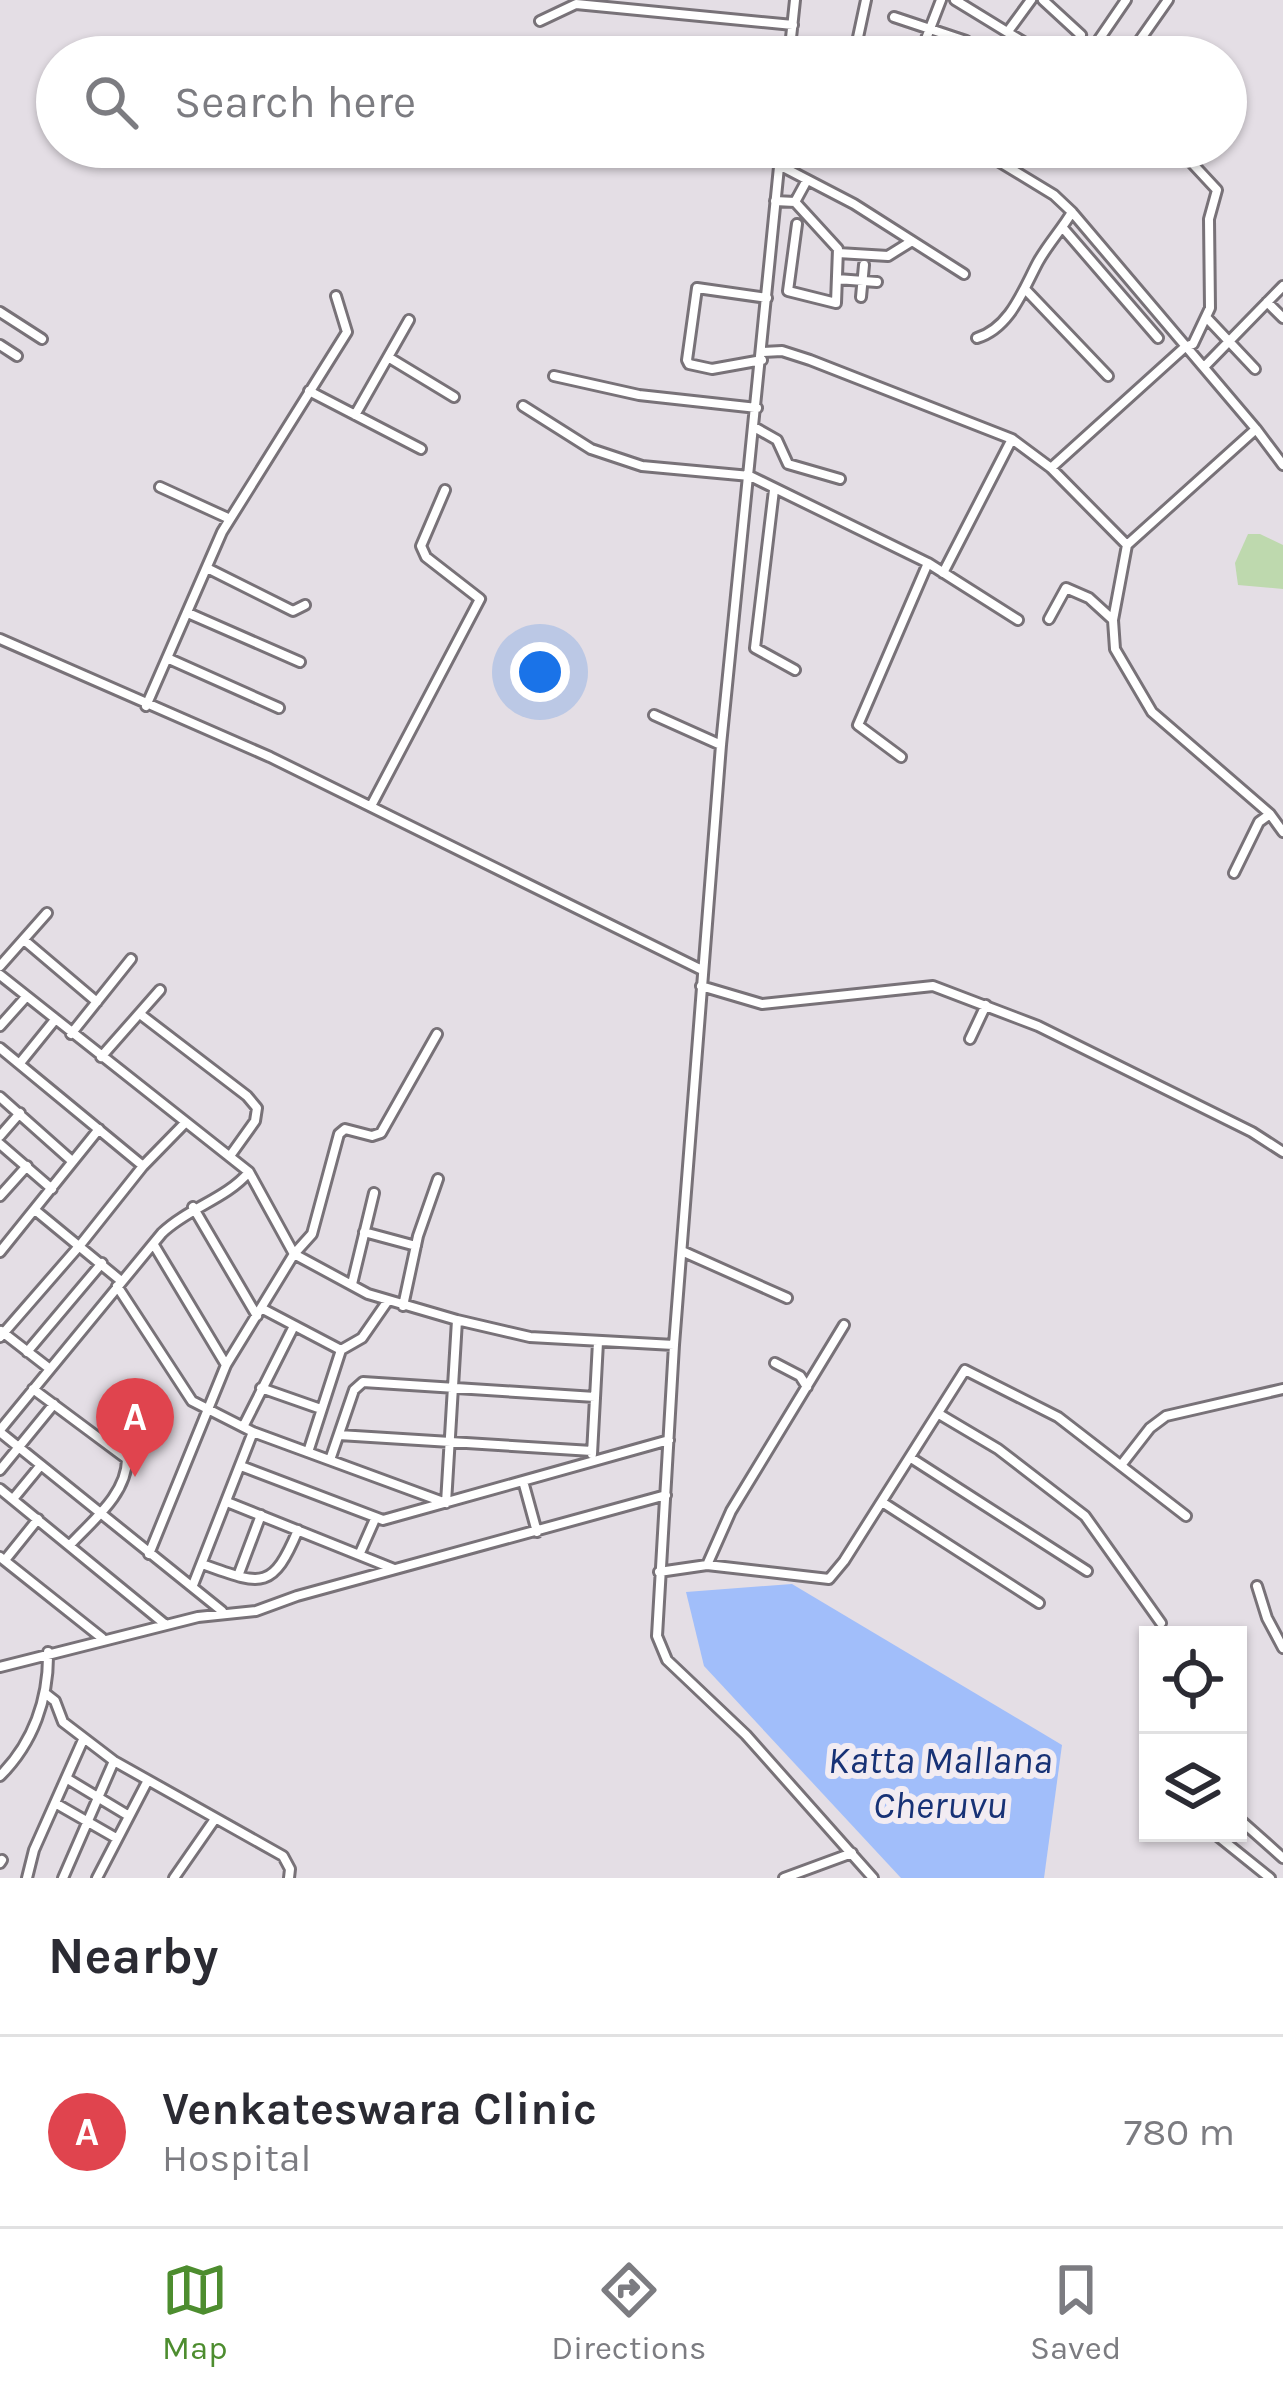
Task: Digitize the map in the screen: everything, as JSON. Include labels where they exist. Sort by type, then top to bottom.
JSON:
[{"type":"street","points":[[792,36],[795,0]]},
{"type":"street","points":[[860,36],[866,0]]},
{"type":"street","points":[[927,36],[941,0]]},
{"type":"street","points":[[955,0],[1018,36]]},
{"type":"street","points":[[1009,30],[1031,0]]},
{"type":"street","points":[[1043,0],[1080,36]]},
{"type":"street","points":[[1101,36],[1126,0]]},
{"type":"street","points":[[1143,36],[1168,0]]},
{"type":"street","points":[[540,21],[577,2],[793,25]]},
{"type":"street","points":[[894,17],[951,36]]},
{"type":"street","points":[[779,168],[702,970],[657,1636],[668,1660],[746,1735],[873,1878]]},
{"type":"street","points":[[786,168],[964,274]]},
{"type":"street","points":[[1010,168],[1072,212],[1283,464]]},
{"type":"street","points":[[1052,468],[1184,347],[1193,344],[1210,308],[1209,220],[1217,190],[1197,168]]},
{"type":"street","points":[[795,202],[807,180]]},
{"type":"street","points":[[775,201],[795,202],[838,253],[836,303],[788,291],[797,224]]},
{"type":"street","points":[[977,338],[992,334],[1072,212]]},
{"type":"street","points":[[1063,228],[1157,338]]},
{"type":"street","points":[[838,253],[888,256],[912,241]]},
{"type":"street","points":[[861,297],[864,265]]},
{"type":"street","points":[[837,279],[877,282]]},
{"type":"street","points":[[1204,367],[1283,286]]},
{"type":"street","points":[[767,298],[698,287],[687,360],[712,369],[782,352],[1012,439],[1052,468],[1127,545]]},
{"type":"street","points":[[1025,289],[1108,376]]},
{"type":"street","points":[[146,706],[230,519],[347,332],[336,296]]},
{"type":"street","points":[[1268,302],[1283,318]]},
{"type":"street","points":[[0,312],[42,338]]},
{"type":"street","points":[[1206,317],[1255,369]]},
{"type":"street","points":[[355,415],[409,320]]},
{"type":"street","points":[[0,345],[17,356]]},
{"type":"street","points":[[388,357],[454,397]]},
{"type":"street","points":[[554,376],[639,395],[757,408]]},
{"type":"street","points":[[309,391],[421,449]]},
{"type":"street","points":[[523,406],[591,449],[642,466],[750,476],[928,563],[1018,620]]},
{"type":"street","points":[[754,427],[777,440],[788,464],[840,479]]},
{"type":"street","points":[[1256,429],[1127,545],[1113,620],[1115,649],[1152,712],[1270,814],[1283,832]]},
{"type":"street","points":[[943,572],[1012,439]]},
{"type":"street","points":[[160,487],[230,519]]},
{"type":"street","points":[[371,806],[480,598],[425,557],[421,546],[445,490]]},
{"type":"street","points":[[774,490],[755,648],[795,670]]},
{"type":"street","points":[[902,758],[858,725],[928,563]]},
{"type":"street","points":[[207,568],[293,610],[305,605]]},
{"type":"street","points":[[1049,619],[1066,588],[1089,598],[1113,620]]},
{"type":"street","points":[[188,613],[300,662]]},
{"type":"street","points":[[0,639],[270,758],[702,970]]},
{"type":"street","points":[[167,658],[279,708]]},
{"type":"street","points":[[654,715],[721,745]]},
{"type":"street","points":[[1234,873],[1259,822],[1270,814]]},
{"type":"street","points":[[47,913],[0,970],[54,1021],[249,1172],[294,1254],[387,1301],[458,1320],[530,1337],[674,1346]]},
{"type":"street","points":[[24,940],[97,1002]]},
{"type":"street","points":[[71,1034],[130,959]]},
{"type":"street","points":[[701,986],[762,1004],[933,986],[1038,1026],[1243,1127],[1283,1152]]},
{"type":"street","points":[[101,1057],[160,990]]},
{"type":"street","points":[[0,1026],[26,997]]},
{"type":"street","points":[[970,1039],[986,1005]]},
{"type":"street","points":[[140,1014],[253,1101],[258,1114],[230,1156]]},
{"type":"street","points":[[20,1063],[54,1021]]},
{"type":"street","points":[[149,1554],[226,1365],[294,1254],[313,1234],[341,1131],[381,1133],[437,1034]]},
{"type":"street","points":[[0,1048],[143,1166]]},
{"type":"street","points":[[0,1097],[72,1161]]},
{"type":"street","points":[[20,1113],[0,1140],[52,1189]]},
{"type":"street","points":[[50,1369],[1,1333],[143,1166],[185,1124]]},
{"type":"street","points":[[0,1252],[99,1129]]},
{"type":"street","points":[[0,1196],[27,1166]]},
{"type":"street","points":[[223,1612],[0,1431],[171,1224],[249,1172]]},
{"type":"street","points":[[403,1306],[438,1179]]},
{"type":"street","points":[[352,1284],[374,1193]]},
{"type":"street","points":[[194,1207],[259,1312],[341,1350]]},
{"type":"street","points":[[35,1210],[102,1263],[188,1397],[248,1429],[446,1503]]},
{"type":"street","points":[[364,1232],[416,1246]]},
{"type":"street","points":[[154,1245],[226,1365]]},
{"type":"street","points":[[683,1252],[787,1298]]},
{"type":"street","points":[[27,1352],[102,1263]]},
{"type":"street","points":[[309,1449],[341,1350],[362,1338],[387,1301]]},
{"type":"street","points":[[446,1503],[458,1320]]},
{"type":"street","points":[[706,1565],[731,1511],[844,1325]]},
{"type":"street","points":[[193,1585],[241,1466],[261,1388],[294,1326]]},
{"type":"street","points":[[592,1456],[598,1342]]},
{"type":"street","points":[[775,1363],[800,1376],[807,1388]]},
{"type":"street","points":[[659,1572],[706,1565],[829,1579],[965,1370],[1058,1417],[1186,1516]]},
{"type":"street","points":[[331,1457],[354,1390],[362,1382],[595,1397]]},
{"type":"street","points":[[261,1388],[321,1409]]},
{"type":"street","points":[[1122,1464],[1150,1428],[1166,1416],[1283,1389]]},
{"type":"street","points":[[33,1390],[127,1460],[125,1478],[70,1545]]},
{"type":"street","points":[[0,1470],[54,1404]]},
{"type":"street","points":[[939,1414],[998,1449],[1085,1516],[1161,1623]]},
{"type":"street","points":[[339,1435],[592,1456]]},
{"type":"street","points":[[241,1466],[374,1519],[392,1519],[592,1456],[669,1440]]},
{"type":"street","points":[[911,1458],[1087,1571]]},
{"type":"street","points":[[13,1499],[41,1465]]},
{"type":"street","points":[[523,1481],[537,1532]]},
{"type":"street","points":[[0,1489],[167,1626]]},
{"type":"street","points":[[0,1666],[223,1612],[256,1611],[666,1495]]},
{"type":"street","points":[[227,1502],[395,1570]]},
{"type":"street","points":[[882,1502],[1040,1604]]},
{"type":"street","points":[[238,1576],[261,1515]]},
{"type":"street","points":[[38,1519],[2,1559],[103,1639]]},
{"type":"street","points":[[361,1553],[374,1519]]},
{"type":"street","points":[[202,1564],[257,1580],[284,1564],[298,1530]]},
{"type":"street","points":[[1257,1586],[1283,1648]]},
{"type":"street","points":[[0,1776],[22,1754],[46,1694],[48,1652]]},
{"type":"street","points":[[46,1694],[55,1701],[63,1722],[83,1740],[147,1782],[283,1856],[289,1878]]},
{"type":"street","points":[[27,1878],[34,1850],[83,1740]]},
{"type":"street","points":[[63,1878],[114,1761]]},
{"type":"street","points":[[66,1778],[129,1816]]},
{"type":"street","points":[[97,1878],[147,1782]]},
{"type":"street","points":[[55,1803],[117,1838]]},
{"type":"street","points":[[174,1878],[215,1819]]},
{"type":"street","points":[[1247,1826],[1283,1858]]},
{"type":"street","points":[[1225,1842],[1270,1878]]},
{"type":"street","points":[[784,1878],[852,1853]]},
{"type":"green space","points":[[1248,534],[1283,545],[1283,589],[1238,585],[1235,563]]},
{"type":"water","name":"Katta Mallana Cheruvu","points":[[792,1584],[1062,1745],[1044,1878],[901,1878],[704,1666],[686,1592]]},
{"type":"place","name":"Venkateswara Clinic","points":[[135,1477]]}]
